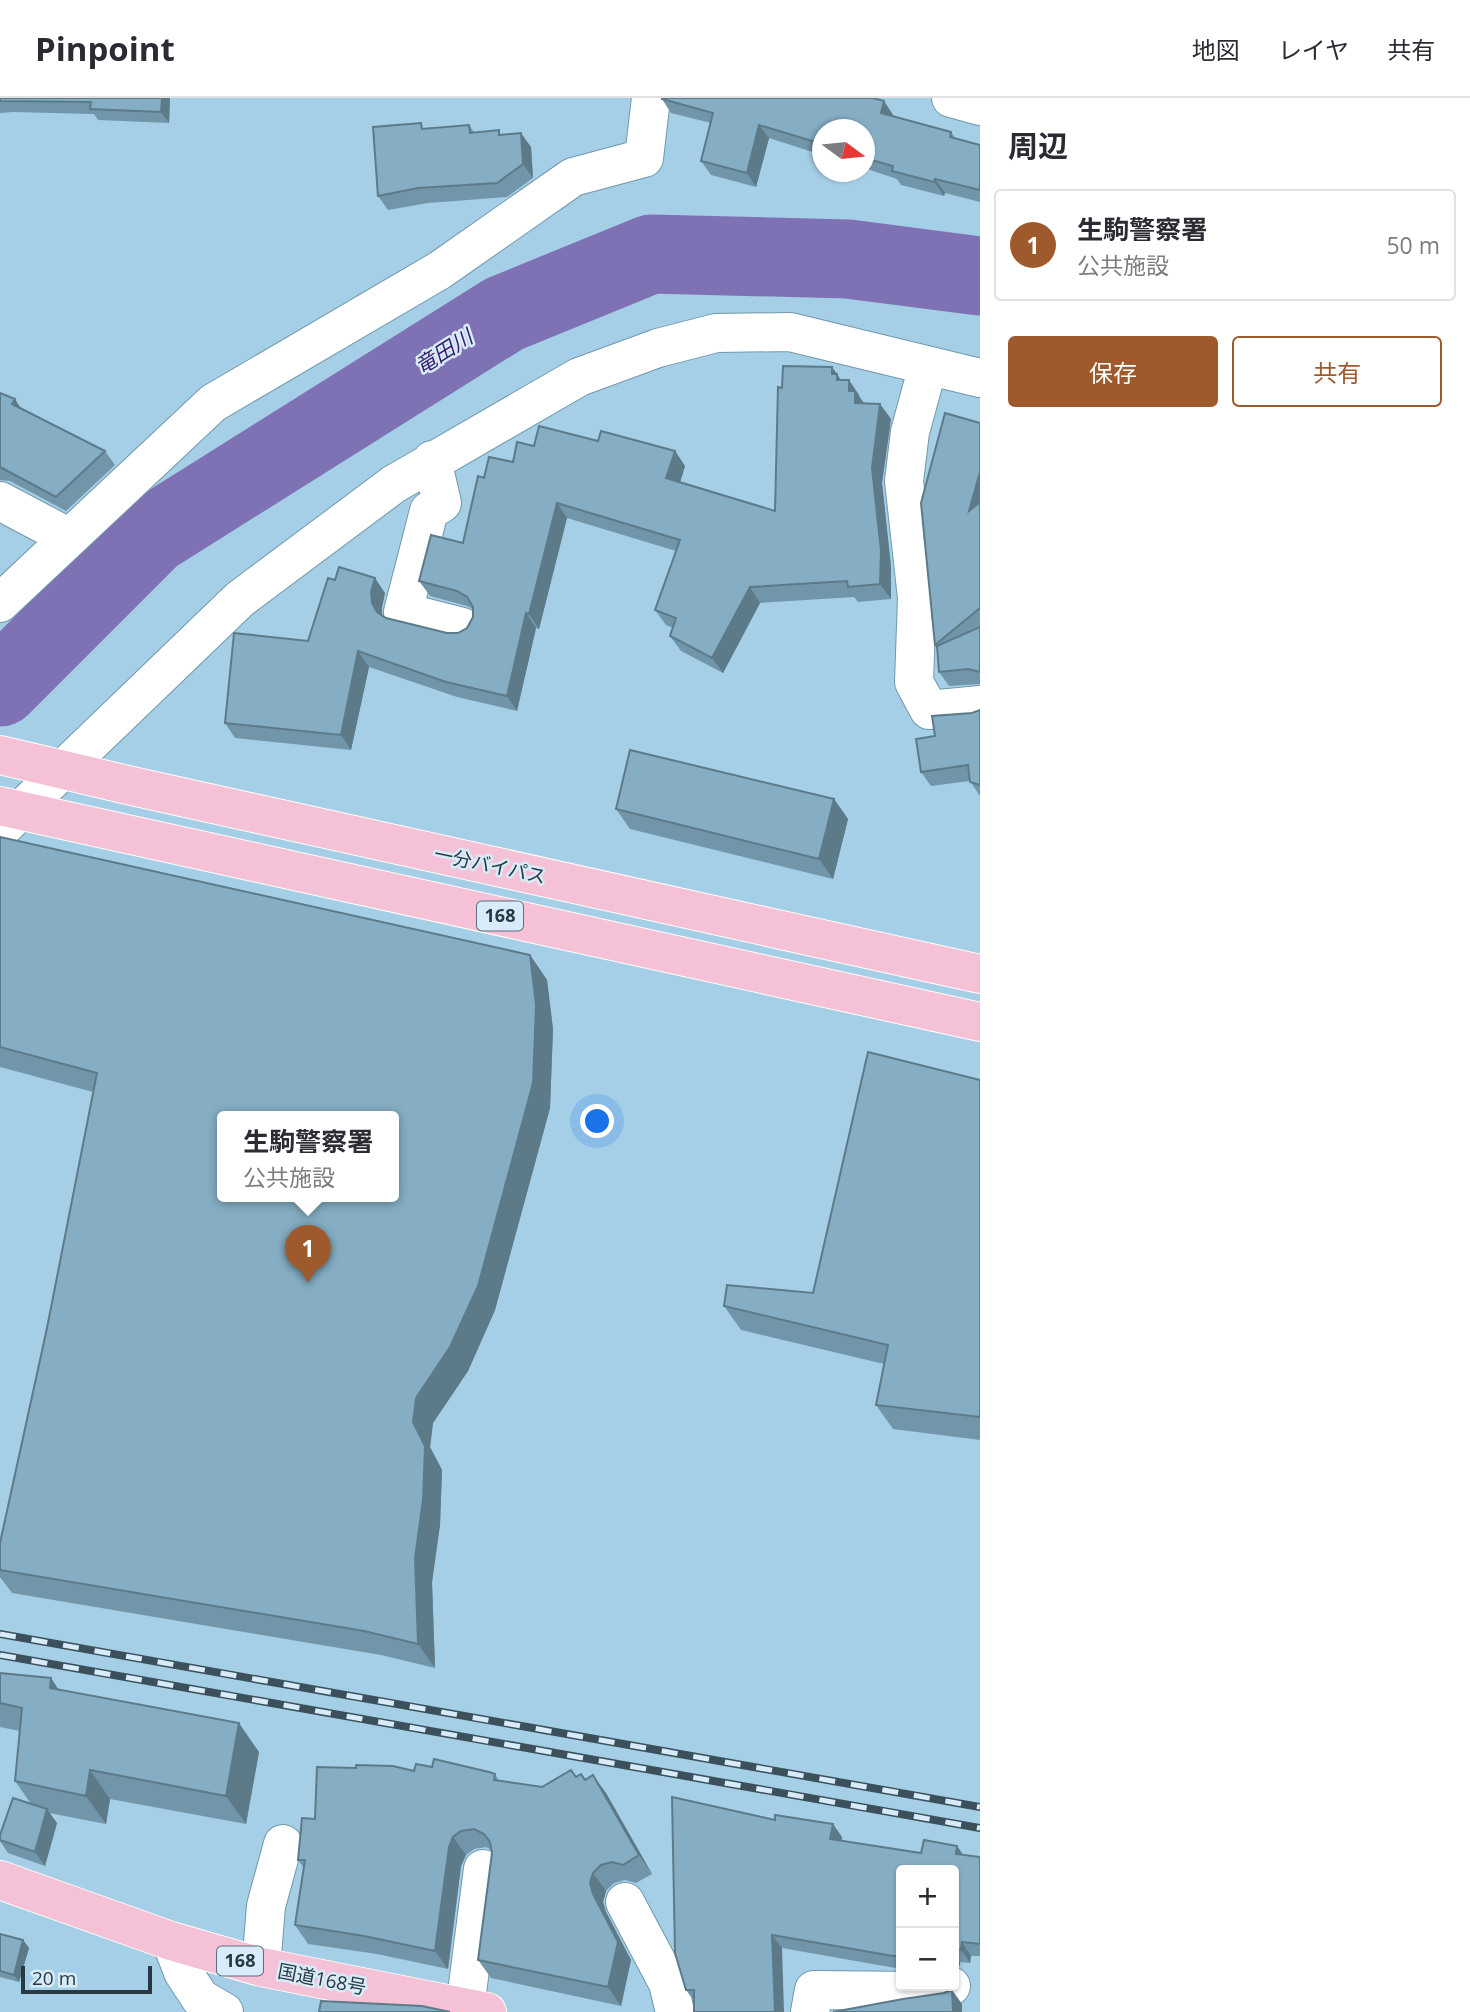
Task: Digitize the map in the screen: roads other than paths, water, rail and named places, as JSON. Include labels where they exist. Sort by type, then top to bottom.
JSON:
[{"type":"highway","name":"一分バイパス","points":[[0,755],[980,974]]},
{"type":"highway","name":"168","points":[[7,816],[980,1022]]},
{"type":"highway","name":"国道168号","points":[[0,1880],[171,1941],[261,1967],[476,2010]]},
{"type":"street","points":[[0,603],[213,403],[440,270],[573,177],[644,158],[651,98]]},
{"type":"street","points":[[951,98],[980,106]]},
{"type":"street","points":[[7,816],[60,770],[240,599],[352,513],[432,460],[579,377],[658,348],[716,332],[790,332],[980,378]]},
{"type":"street","points":[[928,366],[910,432],[904,481],[917,598],[914,682],[929,710],[980,705]]},
{"type":"street","points":[[432,460],[442,503],[429,511],[403,612],[462,626]]},
{"type":"street","points":[[0,501],[68,537]]},
{"type":"street","points":[[261,1967],[266,1906],[283,1844]]},
{"type":"street","points":[[476,2010],[483,1869]]},
{"type":"street","points":[[625,1902],[668,1983],[675,2012]]},
{"type":"street","points":[[171,1941],[183,1972],[200,1998],[223,2012]]},
{"type":"street","points":[[959,1985],[980,1981]]},
{"type":"street","points":[[810,2012],[814,1990],[896,1991]]},
{"type":"waterway","name":"竜田川","points":[[0,687],[152,535],[504,314],[651,254],[848,259],[980,276]]},
{"type":"railway","points":[[0,1634],[980,1807]]},
{"type":"railway","points":[[0,1655],[980,1828]]},
{"type":"place","name":"生駒警察署","points":[[308,1283]]}]
